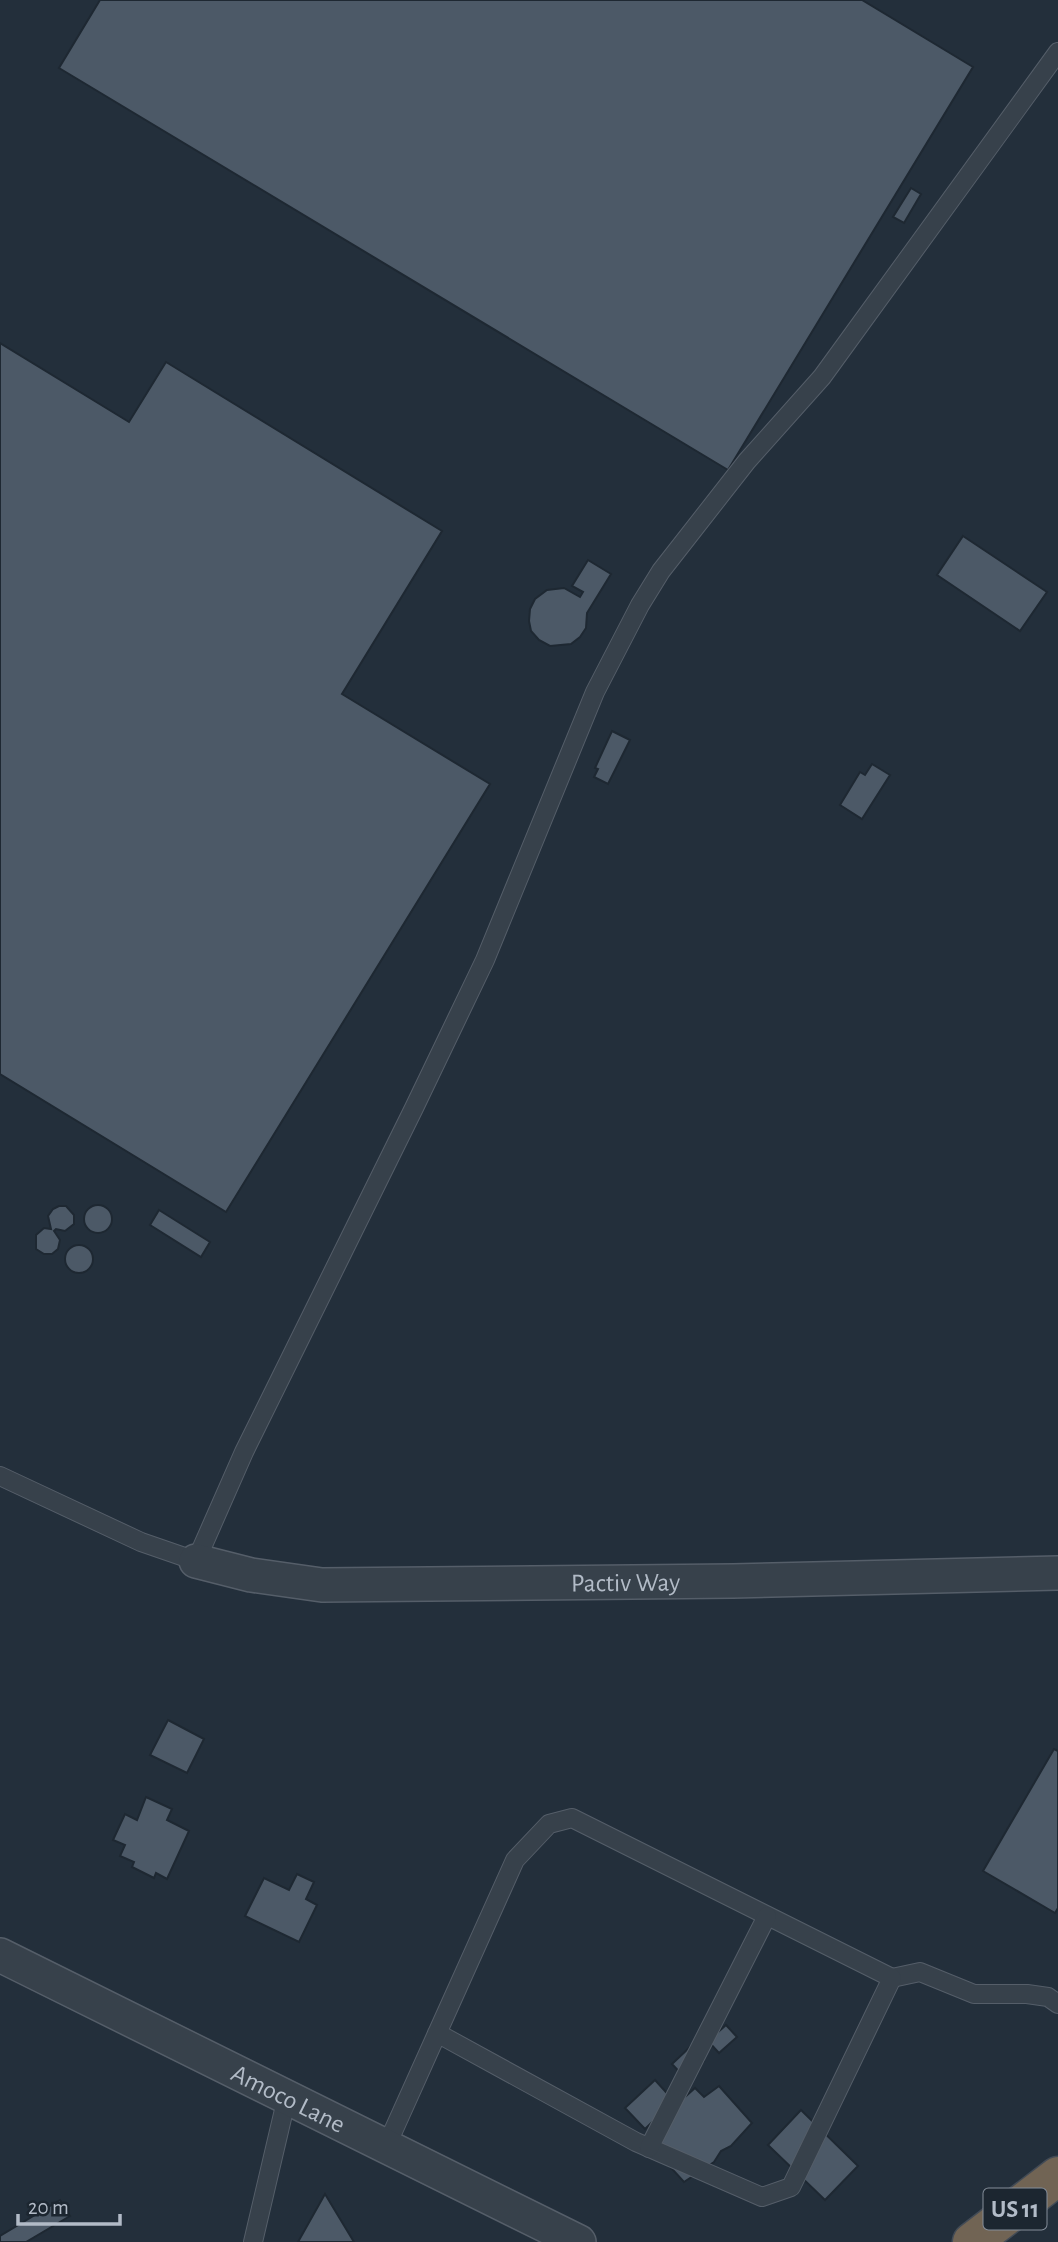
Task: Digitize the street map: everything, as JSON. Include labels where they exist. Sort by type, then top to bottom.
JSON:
[{"type":"highway","name":"US 11","points":[[972,2242],[1058,2176]]},
{"type":"street","name":"Pactiv Way","points":[[196,1561],[251,1575],[322,1585],[733,1581],[1058,1573]]},
{"type":"street","name":"Amoco Lane","points":[[0,1955],[579,2242]]},
{"type":"lane","points":[[0,1476],[141,1542],[196,1561],[244,1452],[485,960],[595,691],[640,604],[661,571],[747,461],[822,377],[1058,52]]},
{"type":"lane","points":[[386,2147],[515,1860],[549,1824],[572,1818],[891,1978],[920,1972],[974,1994],[1027,1994],[1048,1997],[1058,2004]]},
{"type":"lane","points":[[649,2148],[767,1916]]},
{"type":"lane","points":[[437,2034],[649,2148],[762,2197],[791,2188],[891,1978]]},
{"type":"lane","points":[[253,2242],[287,2097]]},
{"type":"building","points":[[100,0],[862,0],[973,67],[728,470],[59,68]]},
{"type":"building","points":[[911,188],[921,194],[904,223],[893,217]]},
{"type":"building","points":[[0,343],[129,422],[166,362],[442,531],[342,694],[490,784],[226,1212],[0,1074]]},
{"type":"building","points":[[963,536],[1047,592],[1020,631],[937,575]]},
{"type":"building","points":[[588,560],[611,574],[587,613],[586,628],[580,637],[571,644],[550,646],[539,640],[531,631],[530,609],[535,599],[547,590],[564,588],[580,597],[583,592],[572,586]]},
{"type":"building","points":[[612,731],[630,740],[608,784],[594,777],[598,769],[595,768]]},
{"type":"building","points":[[872,764],[890,775],[862,819],[840,805],[860,772],[865,775]]},
{"type":"building","points":[[98,1205],[108,1209],[112,1219],[108,1229],[98,1233],[88,1229],[84,1219],[88,1209]]},
{"type":"building","points":[[59,1206],[66,1206],[74,1215],[74,1224],[65,1231],[54,1231],[60,1240],[58,1249],[52,1254],[44,1254],[36,1249],[36,1235],[44,1228],[51,1229],[48,1216]]},
{"type":"building","points":[[159,1210],[210,1242],[201,1257],[150,1225]]},
{"type":"building","points":[[79,1245],[89,1249],[93,1259],[89,1269],[79,1273],[69,1269],[65,1259],[69,1249]]},
{"type":"building","points":[[168,1720],[204,1739],[187,1773],[150,1755]]},
{"type":"building","points":[[1054,1749],[1058,1751],[1058,1908],[1055,1913],[983,1871]]},
{"type":"building","points":[[146,1797],[172,1809],[167,1820],[189,1831],[167,1879],[156,1873],[154,1878],[132,1867],[134,1862],[120,1856],[125,1845],[113,1840],[125,1814],[137,1820]]},
{"type":"building","points":[[297,1874],[314,1882],[306,1899],[317,1905],[299,1942],[245,1916],[264,1878],[289,1890]]},
{"type":"building","points":[[726,2025],[737,2037],[719,2053],[708,2041]]},
{"type":"building","points":[[691,2046],[704,2061],[685,2078],[672,2064]]},
{"type":"building","points":[[655,2080],[674,2101],[645,2129],[625,2108]]},
{"type":"building","points":[[719,2086],[752,2123],[731,2146],[721,2151],[714,2162],[684,2182],[652,2147],[656,2140],[648,2130],[695,2088],[704,2097]]},
{"type":"building","points":[[801,2110],[858,2166],[825,2200],[768,2145]]},
{"type":"building","points":[[325,2194],[354,2242],[298,2242]]},
{"type":"building","points":[[60,2200],[70,2216],[26,2242],[0,2242],[0,2236]]}]
